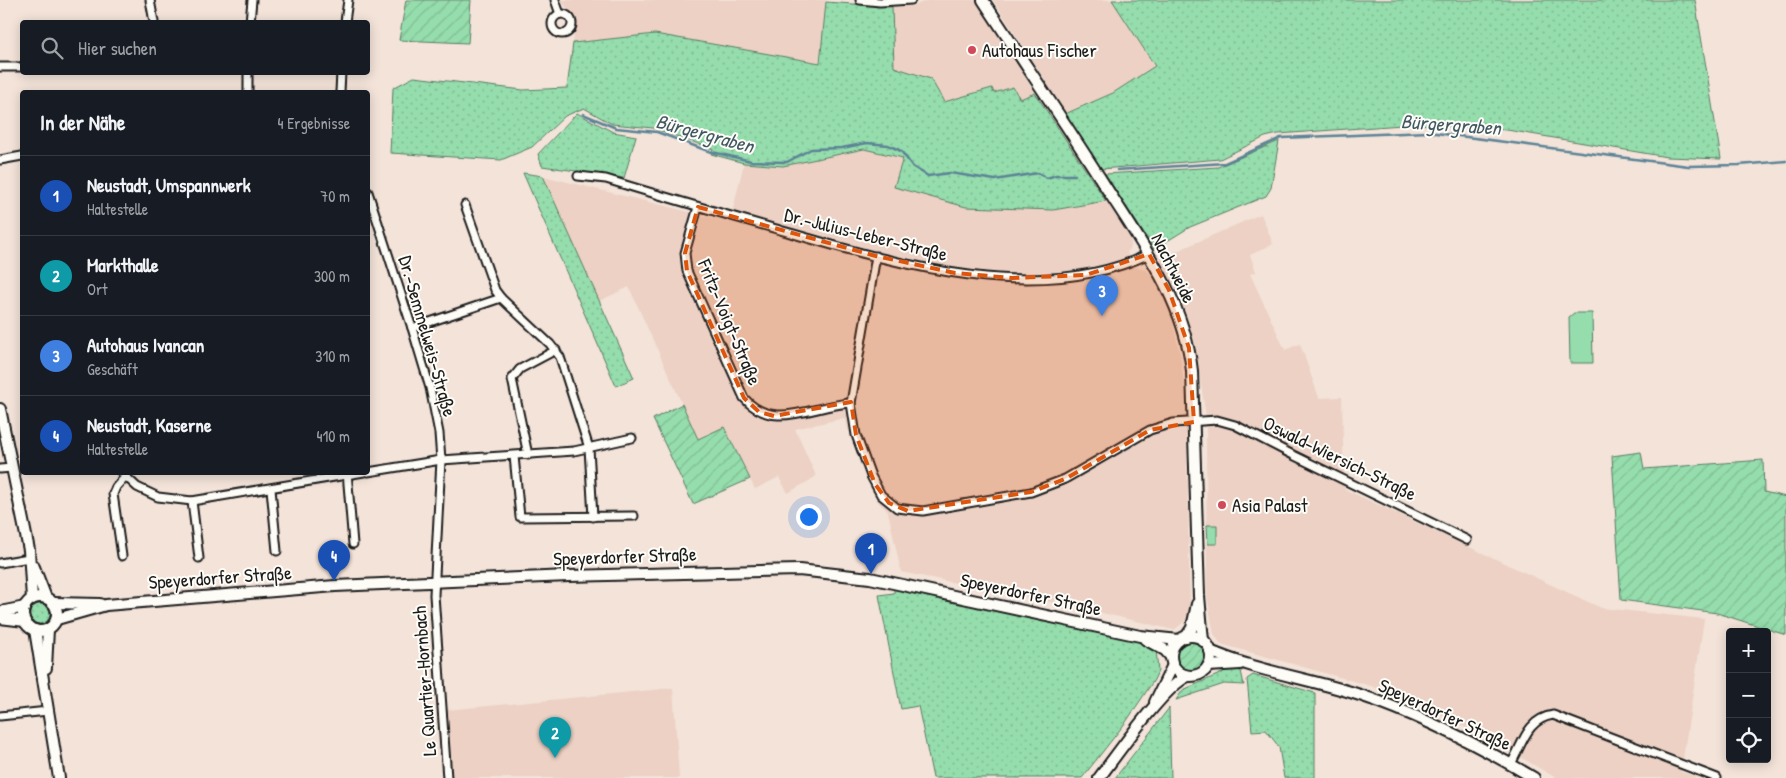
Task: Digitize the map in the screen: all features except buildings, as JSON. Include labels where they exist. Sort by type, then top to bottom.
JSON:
[{"type":"street","points":[[150,0],[154,20]]},
{"type":"street","points":[[250,20],[252,0]]},
{"type":"street","points":[[346,20],[348,0]]},
{"type":"street","points":[[555,0],[560,14]]},
{"type":"street","points":[[860,0],[888,2],[911,0]]},
{"type":"street","name":"Nachtweide","points":[[984,0],[1149,254],[1169,290],[1189,348],[1194,422],[1199,596],[1203,641]]},
{"type":"street","points":[[0,67],[20,67]]},
{"type":"street","points":[[248,75],[248,90]]},
{"type":"street","points":[[340,90],[341,75]]},
{"type":"street","points":[[0,160],[20,156]]},
{"type":"street","name":"Dr.-Julius-Leber-Straße","points":[[578,176],[606,179],[698,207],[876,256],[955,273],[1043,278],[1086,275],[1126,265],[1149,254]]},
{"type":"street","name":"Dr.-Semmelweis-Straße","points":[[370,198],[412,328],[434,405],[442,460],[434,581]]},
{"type":"street","points":[[465,205],[490,278],[501,298],[556,350],[575,401],[589,448],[593,516]]},
{"type":"street","name":"Fritz-Voigt-Straße","points":[[698,207],[685,253],[687,272],[744,398],[759,412],[774,416],[851,403]]},
{"type":"street","name":"Oswald-Wiersich-Straße","points":[[876,256],[851,403],[856,435],[875,484],[889,503],[908,511],[971,504],[1031,492],[1065,479],[1150,430],[1174,423],[1217,420],[1235,424],[1292,455],[1467,540]]},
{"type":"street","points":[[412,328],[501,298]]},
{"type":"street","points":[[528,455],[512,379],[520,369],[556,350]]},
{"type":"street","points":[[0,409],[30,559],[29,603],[25,621]]},
{"type":"street","points":[[370,472],[442,460],[528,455],[589,448],[632,438]]},
{"type":"street","points":[[514,456],[520,517],[634,516]]},
{"type":"street","points":[[0,469],[12,468]]},
{"type":"street","points":[[122,556],[113,494],[123,475],[137,487],[158,497],[192,501],[271,489],[343,475]]},
{"type":"street","points":[[348,475],[354,544]]},
{"type":"street","points":[[271,489],[277,550]]},
{"type":"street","points":[[192,501],[198,558]]},
{"type":"street","points":[[0,563],[30,559]]},
{"type":"street","points":[[30,559],[50,601],[56,608],[56,619],[48,629],[45,694]]},
{"type":"street","name":"Speyerdorfer Straße","points":[[56,619],[106,605],[202,595],[434,581],[732,570],[800,570],[835,573],[902,584],[1140,636],[1183,638]]},
{"type":"street","name":"Le Quartier-Hornbach","points":[[434,581],[447,778]]},
{"type":"street","name":"Nachtweide","points":[[1183,638],[1192,628],[1199,596]]},
{"type":"street","name":"Speyerdorfer Straße","points":[[0,612],[29,603],[50,601],[106,605]]},
{"type":"street","points":[[0,618],[25,621],[35,630],[58,778]]},
{"type":"street","points":[[35,630],[48,629]]},
{"type":"street","name":"Speyerdorfer Straße","points":[[1140,636],[1165,650],[1172,661]]},
{"type":"street","points":[[1099,778],[1147,716],[1178,681],[1188,676],[1200,674],[1208,666],[1210,651],[1203,641],[1196,637],[1183,638],[1173,648],[1172,661],[1147,716]]},
{"type":"street","name":"Speyerdorfer Straße","points":[[1210,651],[1251,665],[1344,689],[1387,704],[1432,724],[1534,778]]},
{"type":"street","points":[[1172,661],[1180,673],[1188,676]]},
{"type":"street","name":"Speyerdorfer Straße","points":[[1208,666],[1251,665]]},
{"type":"street","points":[[0,716],[48,711]]},
{"type":"street","points":[[1510,764],[1532,725],[1540,717],[1554,715],[1717,778]]},
{"type":"highlighted area","points":[[698,207],[876,256],[955,273],[1012,278],[1086,275],[1149,254],[1169,290],[1189,348],[1194,422],[1150,430],[1065,479],[1031,492],[908,511],[889,503],[875,484],[856,435],[851,402],[774,416],[759,412],[744,398],[687,271],[685,253]]},
{"type":"shaded area","points":[[561,0],[826,0],[820,64],[655,34],[573,43],[576,20]]},
{"type":"shaded area","points":[[929,0],[976,0],[1035,93],[1020,100],[994,93],[992,88],[944,102],[931,79],[894,68],[892,7],[916,5]]},
{"type":"shaded area","points":[[993,0],[1112,0],[1155,66],[1113,93],[1066,113]]},
{"type":"shaded area","points":[[865,149],[903,158],[895,187],[966,207],[1053,210],[1106,201],[1130,236],[1131,245],[1127,253],[1135,267],[1145,269],[1155,278],[1171,315],[1180,354],[1186,399],[1190,617],[1174,630],[1090,610],[901,572],[888,511],[879,503],[871,489],[844,418],[795,429],[816,476],[788,493],[779,477],[755,489],[724,427],[698,439],[629,287],[599,301],[543,176],[730,222],[744,163],[783,166]]},
{"type":"shaded area","points":[[1261,214],[1273,244],[1250,255],[1256,272],[1250,274],[1285,350],[1300,344],[1319,398],[1342,397],[1344,489],[1601,608],[1704,619],[1681,772],[1700,778],[1556,778],[1507,749],[1445,717],[1371,686],[1221,644],[1214,634],[1207,596],[1206,416],[1194,340],[1177,293],[1159,259]]},
{"type":"shaded area","points":[[673,688],[679,778],[443,778],[437,711]]},
{"type":"green space","points":[[406,0],[471,0],[468,43],[399,40]]},
{"type":"green space","points":[[1112,0],[1695,0],[1721,159],[1667,157],[1507,130],[1416,124],[1278,134],[1265,137],[1220,159],[1101,169],[1065,114],[1113,93],[1155,66]]},
{"type":"green space","points":[[826,2],[892,7],[894,67],[931,79],[944,102],[992,88],[994,93],[1013,87],[1020,99],[1035,93],[1106,201],[1053,210],[966,207],[894,187],[903,158],[864,149],[783,166],[744,163],[711,154],[713,149],[653,128],[612,124],[584,108],[565,116],[532,147],[501,160],[390,153],[393,88],[414,77],[523,90],[567,88],[573,43],[655,34],[820,63]]},
{"type":"green space","points":[[577,113],[613,132],[636,136],[624,178],[542,166],[538,154]]},
{"type":"green space","points":[[1279,141],[1271,188],[1266,196],[1190,227],[1154,249],[1105,174],[1218,167]]},
{"type":"green space","points":[[523,173],[543,176],[634,378],[616,386]]},
{"type":"green space","points":[[1574,313],[1592,313],[1593,363],[1570,363],[1569,317]]},
{"type":"green space","points":[[682,404],[698,439],[724,427],[750,479],[693,504],[653,419]]},
{"type":"green space","points":[[1641,452],[1644,469],[1763,460],[1764,492],[1786,497],[1786,635],[1771,630],[1771,628],[1764,628],[1717,613],[1621,600],[1612,456]]},
{"type":"green space","points":[[1207,525],[1217,525],[1217,544],[1208,544]]},
{"type":"green space","points":[[894,586],[975,602],[1140,641],[1156,649],[1158,671],[1126,722],[1082,778],[933,778],[918,706],[901,709],[879,595],[894,593]]},
{"type":"green space","points":[[36,604],[44,604],[50,610],[50,618],[44,624],[36,624],[30,618],[30,610]]},
{"type":"green space","points":[[1191,640],[1197,641],[1202,645],[1206,650],[1206,662],[1202,667],[1197,671],[1191,672],[1185,671],[1180,667],[1176,662],[1175,656],[1176,650],[1180,645],[1185,641]]},
{"type":"green space","points":[[1225,668],[1241,671],[1244,685],[1224,684],[1176,700],[1183,690],[1222,673]]},
{"type":"green space","points":[[1253,675],[1315,693],[1315,778],[1284,778],[1279,747],[1266,730],[1252,731],[1247,679]]},
{"type":"green space","points":[[1169,708],[1171,778],[1115,778]]},
{"type":"waterway","name":"Bürgergraben","points":[[583,114],[616,128],[657,132],[708,151],[751,161],[787,162],[811,149],[842,148],[867,143],[888,145],[901,151],[913,167],[928,176],[950,173],[995,180],[1038,173],[1047,178],[1056,175],[1075,175]]},
{"type":"waterway","name":"Bürgergraben","points":[[1117,170],[1225,163],[1281,138],[1428,132],[1688,166],[1739,165],[1786,161]]},
{"type":"place","name":"Autohaus Fischer","points":[[972,50]]},
{"type":"place","name":"Autohaus Ivancan","points":[[1102,316]]},
{"type":"place","name":"Asia Palast","points":[[1222,505]]},
{"type":"place","name":"Neustadt, Umspannwerk","points":[[871,574]]},
{"type":"place","name":"Neustadt, Kaserne","points":[[334,581]]},
{"type":"place","name":"Markthalle","points":[[555,758]]}]
